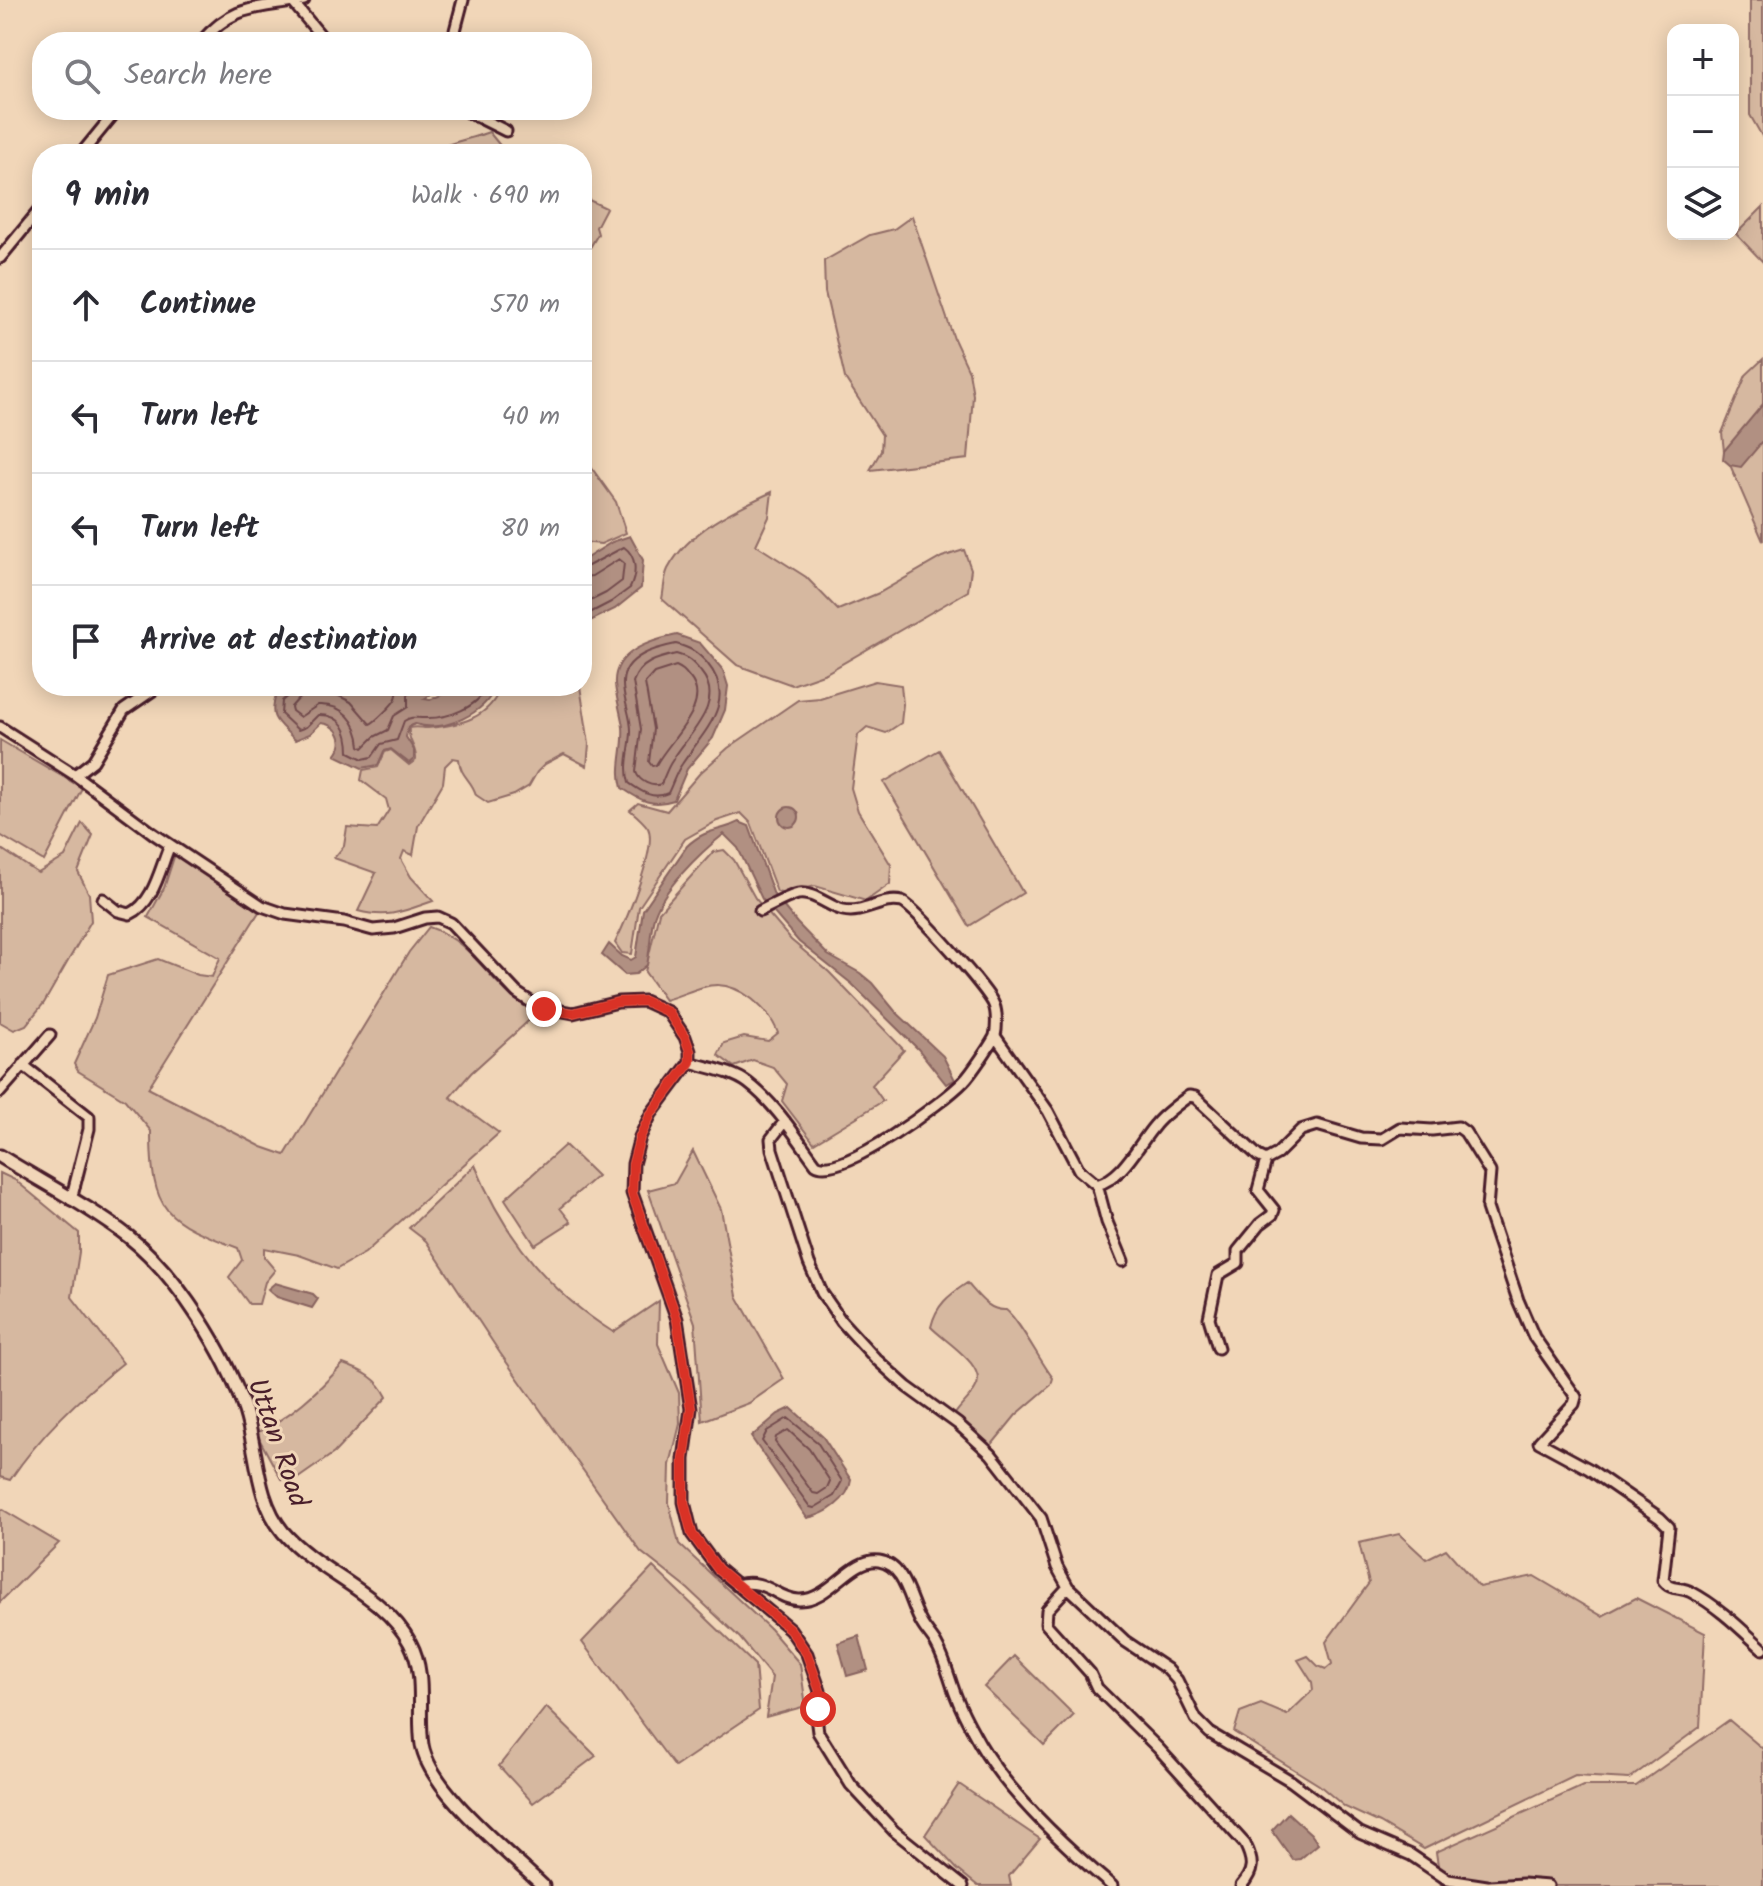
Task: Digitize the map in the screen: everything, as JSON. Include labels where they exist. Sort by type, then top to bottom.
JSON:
[{"type":"main road","name":"Uttan Road","points":[[0,1156],[125,1234],[146,1251],[189,1303],[240,1398],[251,1433],[262,1491],[273,1517],[291,1539],[366,1597],[408,1639],[418,1664],[422,1743],[428,1766],[449,1795],[543,1886]]},
{"type":"street","points":[[210,32],[218,23],[256,6],[304,0]]},
{"type":"street","points":[[455,32],[463,0]]},
{"type":"street","points":[[292,1],[318,32]]},
{"type":"street","points":[[89,144],[109,120]]},
{"type":"street","points":[[484,120],[506,131]]},
{"type":"street","points":[[0,258],[32,219]]},
{"type":"street","points":[[75,775],[93,761],[124,710],[144,696]]},
{"type":"street","points":[[0,727],[75,775],[170,845],[262,906],[285,914],[344,922],[373,930],[438,917],[451,923],[517,993],[544,1009],[573,1013],[618,1002],[644,1001],[668,1012],[685,1037],[690,1062],[651,1114],[640,1137],[633,1164],[632,1193],[677,1319],[691,1409],[684,1459],[684,1502],[692,1534],[718,1569],[790,1629],[807,1654],[820,1691],[816,1717],[818,1732],[851,1785],[894,1831],[963,1886]]},
{"type":"street","points":[[103,899],[118,911],[130,914],[139,910],[147,902],[170,845]]},
{"type":"street","points":[[760,911],[799,893],[851,911],[860,912],[900,901],[910,907],[994,1004],[995,1036],[1048,1111],[1079,1170],[1097,1185],[1107,1222],[1123,1261]]},
{"type":"street","points":[[0,1092],[50,1035]]},
{"type":"street","points":[[690,1062],[735,1076],[749,1084],[785,1121],[816,1164],[831,1168],[895,1135],[953,1091],[965,1080],[995,1036]]},
{"type":"street","points":[[23,1065],[89,1117],[89,1129],[71,1200]]},
{"type":"street","points":[[1097,1185],[1108,1182],[1122,1169],[1155,1124],[1189,1096],[1195,1097],[1266,1160]]},
{"type":"street","points":[[785,1121],[771,1139],[772,1149],[809,1263],[822,1293],[842,1322],[876,1359],[991,1454],[1041,1518],[1061,1578],[1125,1641],[1167,1669],[1177,1680],[1196,1719],[1210,1733],[1291,1781],[1360,1833],[1411,1855],[1448,1880],[1488,1886],[1548,1886]]},
{"type":"street","points":[[1218,1348],[1209,1318],[1218,1275],[1238,1263],[1238,1251],[1274,1210],[1258,1190],[1266,1160],[1277,1154],[1301,1130],[1317,1125],[1361,1138],[1382,1139],[1400,1128],[1432,1130],[1458,1127],[1465,1132],[1490,1172],[1487,1208],[1534,1337],[1576,1397],[1574,1404],[1539,1442],[1589,1469],[1660,1518],[1669,1527],[1663,1580],[1666,1585],[1692,1592],[1730,1619],[1763,1649]]},
{"type":"street","points":[[736,1585],[751,1582],[771,1587],[788,1598],[811,1599],[869,1562],[880,1561],[893,1569],[901,1578],[921,1624],[936,1644],[959,1703],[1001,1777],[1082,1861],[1112,1886]]},
{"type":"street","points":[[1068,1587],[1047,1610],[1046,1624],[1090,1673],[1097,1688],[1158,1748],[1245,1844],[1253,1860],[1250,1875],[1241,1886]]},
{"type":"shaded area","points":[[1750,0],[1763,0],[1763,138],[1750,115]]},
{"type":"shaded area","points":[[489,132],[499,144],[450,144]]},
{"type":"shaded area","points":[[592,201],[606,208],[596,227],[598,234],[592,244]]},
{"type":"shaded area","points":[[1763,207],[1763,262],[1739,237],[1739,231]]},
{"type":"shaded area","points":[[912,216],[954,339],[969,371],[973,395],[968,459],[870,470],[881,451],[882,435],[845,378],[825,292],[824,261],[870,235],[894,229]]},
{"type":"shaded area","points":[[1763,359],[1763,541],[1724,451],[1722,433],[1746,375]]},
{"type":"shaded area","points":[[592,468],[616,502],[626,533],[601,544],[592,543]]},
{"type":"shaded area","points":[[772,492],[769,517],[756,545],[806,577],[838,610],[879,593],[942,557],[964,550],[971,569],[968,591],[826,673],[792,685],[737,665],[662,599],[665,580],[677,555],[700,532]]},
{"type":"shaded area","points":[[875,681],[901,685],[901,723],[886,733],[867,727],[858,735],[851,788],[858,811],[891,865],[890,884],[866,901],[815,886],[785,894],[777,892],[751,823],[741,813],[717,821],[685,839],[639,907],[632,954],[622,953],[615,943],[645,867],[650,838],[648,828],[630,810],[638,803],[667,811],[700,773],[728,748],[798,700],[820,698]]},
{"type":"shaded area","points":[[582,696],[589,744],[587,766],[564,754],[545,764],[529,786],[514,795],[488,803],[476,795],[459,759],[453,758],[445,766],[443,783],[418,826],[413,855],[404,851],[401,859],[411,877],[433,901],[388,914],[358,911],[376,873],[334,858],[344,846],[347,827],[377,829],[389,810],[386,799],[361,780],[363,770],[378,767],[385,752],[391,750],[409,765],[416,760],[409,728],[440,727],[462,722],[481,713],[496,697]]},
{"type":"shaded area","points":[[0,740],[82,788],[44,861],[0,835]]},
{"type":"shaded area","points":[[939,750],[1023,893],[969,926],[884,782]]},
{"type":"shaded area","points":[[82,823],[93,835],[78,872],[89,894],[91,921],[44,1003],[26,1025],[14,1030],[0,1022],[0,848],[38,873],[65,857]]},
{"type":"shaded area","points":[[724,850],[734,860],[755,898],[791,940],[829,972],[904,1050],[872,1085],[883,1101],[814,1143],[782,1101],[787,1084],[773,1067],[753,1060],[734,1067],[718,1055],[724,1043],[744,1037],[768,1041],[778,1033],[761,1007],[740,991],[719,985],[665,1000],[645,972],[659,912],[713,852]]},
{"type":"shaded area","points":[[175,854],[259,912],[148,1088],[262,1147],[285,1155],[409,952],[429,927],[460,944],[508,993],[537,1013],[471,1073],[450,1097],[499,1133],[365,1253],[337,1269],[299,1255],[264,1248],[264,1257],[275,1270],[265,1282],[259,1304],[249,1304],[229,1277],[242,1260],[238,1248],[194,1230],[168,1210],[154,1180],[151,1131],[125,1100],[78,1071],[74,1064],[95,1018],[108,975],[158,959],[198,975],[212,977],[220,958],[148,917],[164,888]]},
{"type":"shaded area","points":[[565,1145],[597,1176],[560,1208],[571,1222],[535,1245],[505,1199]]},
{"type":"shaded area","points":[[693,1151],[721,1209],[737,1296],[784,1379],[749,1403],[702,1421],[695,1323],[648,1190],[675,1183]]},
{"type":"shaded area","points":[[475,1165],[514,1238],[549,1280],[590,1316],[613,1332],[659,1301],[658,1344],[679,1393],[680,1424],[670,1465],[669,1503],[679,1544],[770,1629],[800,1664],[806,1706],[766,1717],[772,1677],[740,1638],[688,1589],[641,1552],[500,1353],[426,1241],[409,1228]]},
{"type":"shaded area","points":[[0,1173],[15,1180],[79,1233],[72,1297],[123,1363],[62,1417],[10,1480],[0,1477]]},
{"type":"shaded area","points":[[967,1283],[989,1305],[1006,1310],[1011,1315],[1053,1378],[1051,1385],[1016,1415],[990,1447],[955,1414],[975,1389],[978,1381],[976,1372],[964,1355],[931,1327],[944,1301]]},
{"type":"shaded area","points":[[343,1364],[369,1376],[387,1397],[334,1453],[294,1481],[281,1479],[256,1433],[303,1403]]},
{"type":"shaded area","points":[[0,1508],[59,1543],[0,1602]]},
{"type":"shaded area","points":[[1399,1534],[1426,1559],[1446,1549],[1479,1587],[1534,1576],[1602,1616],[1636,1598],[1705,1633],[1700,1727],[1629,1779],[1575,1776],[1424,1849],[1345,1807],[1319,1785],[1234,1732],[1240,1712],[1261,1704],[1287,1715],[1313,1690],[1312,1682],[1298,1660],[1308,1656],[1326,1669],[1332,1664],[1326,1642],[1369,1583],[1359,1543]]},
{"type":"shaded area","points":[[653,1567],[755,1665],[759,1710],[675,1767],[582,1642]]},
{"type":"shaded area","points":[[1014,1656],[1074,1715],[1044,1745],[984,1687]]},
{"type":"shaded area","points":[[546,1707],[596,1756],[533,1803],[499,1766]]},
{"type":"shaded area","points":[[1729,1720],[1763,1749],[1763,1886],[1441,1886],[1436,1852],[1583,1786],[1636,1786]]},
{"type":"shaded area","points":[[959,1784],[1040,1839],[1009,1876],[1011,1886],[978,1886],[925,1835]]},
{"type":"water","points":[[1763,404],[1763,441],[1741,467],[1730,465],[1723,459],[1724,451]]},
{"type":"water","points":[[630,536],[643,560],[641,588],[615,609],[592,620],[592,555],[612,542]]},
{"type":"water","points":[[677,635],[700,643],[723,670],[728,686],[725,710],[713,738],[687,769],[674,800],[653,803],[622,788],[623,727],[615,684],[616,673],[620,663],[636,649]]},
{"type":"water","points":[[276,696],[428,696],[424,699],[430,700],[439,696],[491,696],[462,719],[438,726],[415,724],[408,727],[406,737],[414,750],[414,759],[409,763],[391,749],[384,751],[378,765],[362,768],[335,755],[339,750],[339,734],[327,724],[321,723],[310,734],[295,740],[279,724],[274,715]]},
{"type":"water","points":[[789,807],[796,810],[799,817],[796,824],[789,827],[782,824],[779,817],[782,810]]},
{"type":"water","points":[[739,822],[749,826],[774,895],[797,923],[828,955],[872,983],[895,1011],[943,1056],[955,1080],[946,1084],[918,1049],[852,984],[799,942],[762,899],[738,848],[724,834],[693,862],[663,898],[653,921],[647,965],[636,974],[625,975],[602,955],[609,944],[622,956],[631,960],[636,957],[643,910],[687,846],[707,833]]},
{"type":"water","points":[[275,1283],[313,1294],[318,1299],[312,1308],[277,1297],[268,1289]]},
{"type":"water","points":[[791,1408],[823,1437],[851,1480],[841,1500],[822,1513],[807,1518],[751,1437],[778,1414]]},
{"type":"water","points":[[859,1636],[868,1670],[847,1676],[838,1643]]},
{"type":"water","points":[[1288,1813],[1318,1844],[1300,1859],[1293,1860],[1272,1830]]},
{"type":"route","points":[[544,1009],[573,1013],[618,1002],[644,1001],[668,1012],[685,1037],[690,1062],[651,1114],[640,1137],[633,1164],[632,1193],[677,1319],[691,1409],[684,1459],[684,1502],[692,1534],[718,1569],[790,1629],[807,1654],[820,1691],[818,1709]]}]
